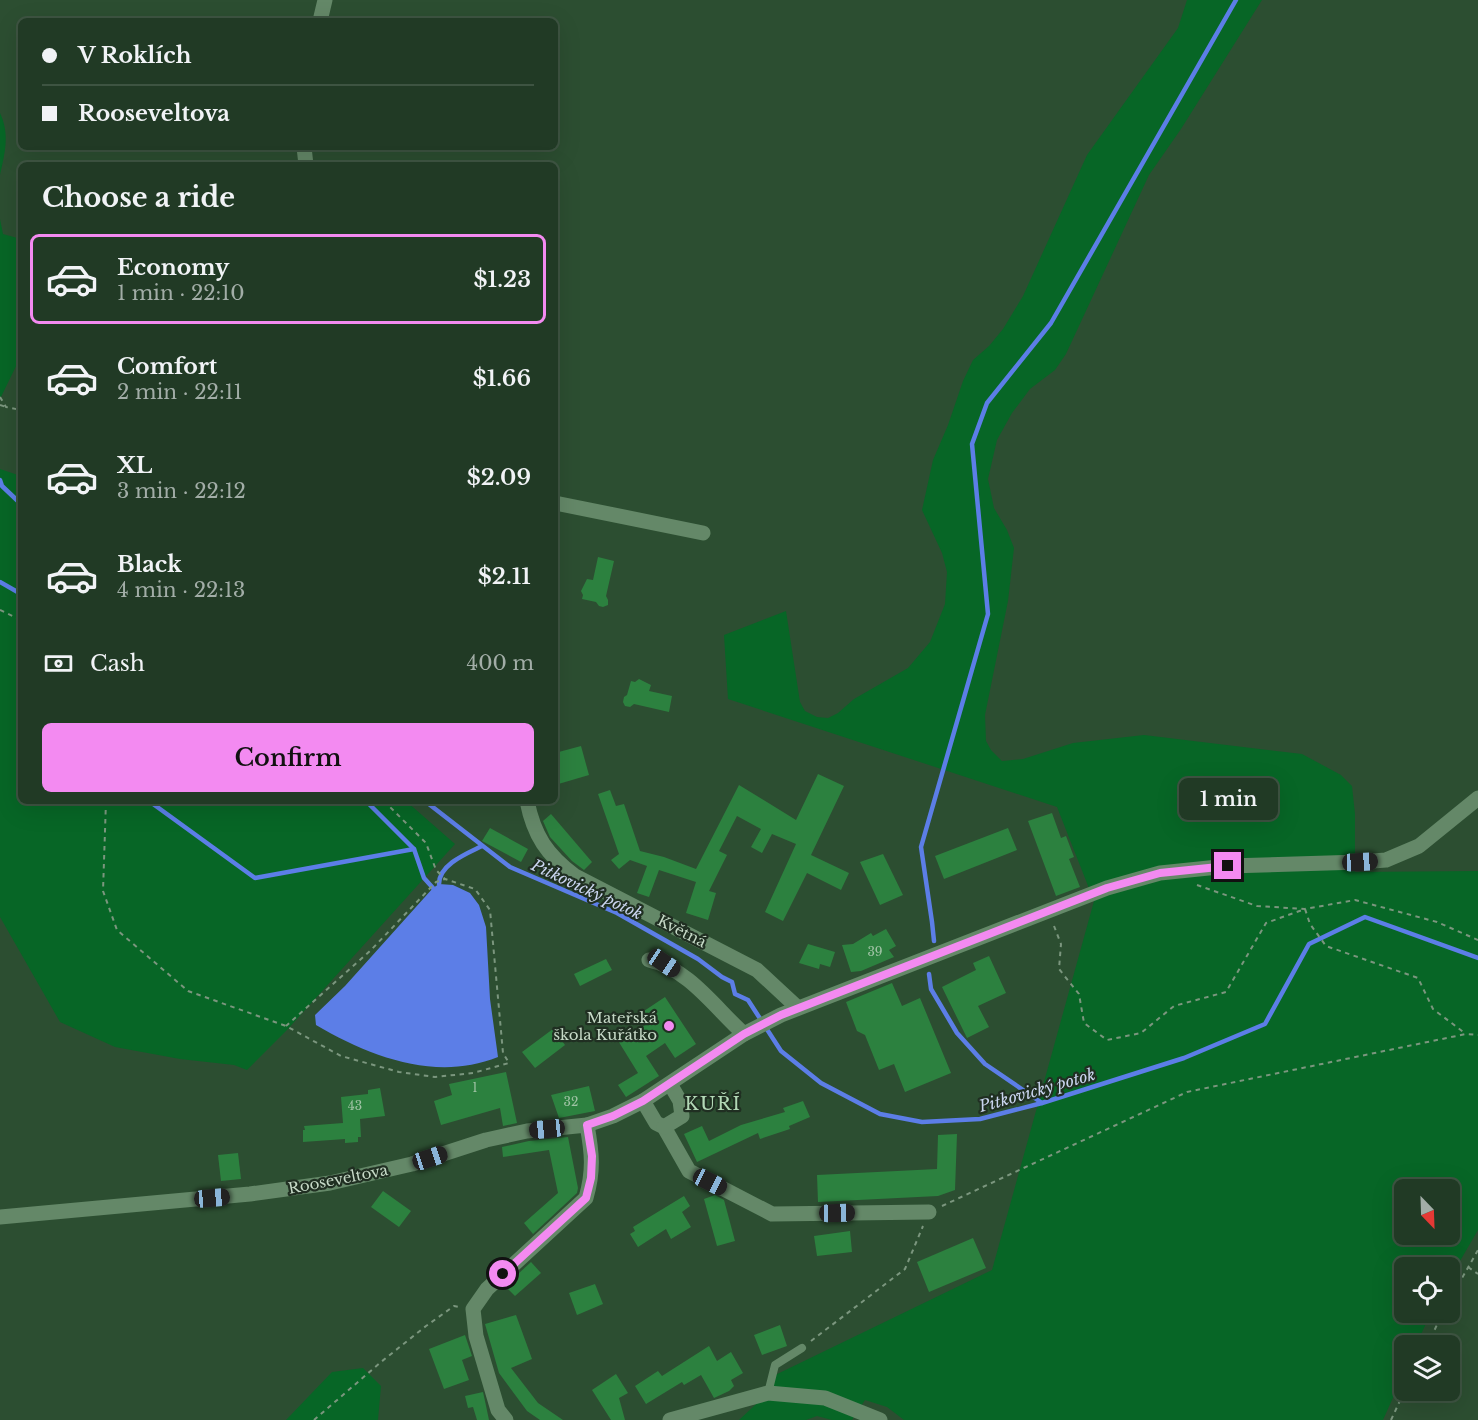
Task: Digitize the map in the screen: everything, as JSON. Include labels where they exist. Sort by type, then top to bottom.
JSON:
[{"type":"street","points":[[321,18],[325,0]]},
{"type":"street","points":[[558,504],[703,533]]},
{"type":"street","name":"Rooseveltova","points":[[0,1217],[250,1194],[330,1183],[412,1164],[486,1140],[527,1131],[587,1125],[613,1116],[643,1101],[749,1032],[781,1015],[1107,888],[1160,873],[1228,866],[1386,860],[1409,851],[1428,839],[1478,798]]},
{"type":"street","name":"Květná","points":[[528,804],[536,833],[558,863],[575,876],[757,970],[798,1008]]},
{"type":"street","points":[[650,960],[664,963],[692,982],[749,1032]]},
{"type":"street","points":[[643,1101],[656,1124],[664,1126],[682,1116],[680,1101],[670,1084]]},
{"type":"street","points":[[506,1420],[498,1410],[479,1347],[473,1309],[487,1289],[586,1198],[591,1178],[592,1156],[587,1125]]},
{"type":"street","points":[[664,1126],[689,1171],[772,1214],[929,1212]]},
{"type":"street","points":[[670,1420],[768,1393],[825,1398],[880,1420]]},
{"type":"lane","points":[[768,1393],[775,1365],[802,1348]]},
{"type":"path","points":[[0,397],[6,407]]},
{"type":"path","points":[[0,405],[18,409]]},
{"type":"path","points":[[0,610],[18,619]]},
{"type":"path","points":[[106,804],[103,891],[117,930],[188,992],[286,1026],[341,1056],[399,1072],[435,1077],[473,1073],[509,1063],[503,1053],[490,910],[476,889],[444,879],[436,870],[426,843],[387,804]]},
{"type":"path","points":[[286,1026],[370,951],[428,888],[444,879]]},
{"type":"path","points":[[1192,884],[1257,906],[1305,909]]},
{"type":"path","points":[[1048,911],[1061,944],[1059,969],[1079,994],[1084,1023],[1107,1040],[1141,1033],[1174,1006],[1226,992],[1266,923],[1305,909],[1355,900],[1437,922],[1478,940]]},
{"type":"path","points":[[1305,909],[1310,924],[1326,946],[1418,978],[1432,1009],[1466,1034]]},
{"type":"path","points":[[802,1348],[905,1269],[929,1212],[1187,1092],[1466,1034],[1478,1035]]},
{"type":"path","points":[[1460,1282],[1478,1251]]},
{"type":"path","points":[[1468,1268],[1478,1274]]},
{"type":"path","points":[[314,1420],[426,1326],[454,1306],[473,1309]]},
{"type":"path","points":[[1391,1420],[1400,1401]]},
{"type":"green space","points":[[1187,0],[1262,0],[1181,129],[1149,175],[1066,354],[1055,370],[1030,389],[1012,413],[997,440],[988,479],[994,508],[1014,548],[1008,601],[985,715],[986,741],[1002,761],[1023,759],[1073,743],[1144,735],[1302,754],[1341,775],[1352,786],[1355,814],[1355,872],[1478,871],[1478,1230],[1460,1261],[1460,1257],[1394,1257],[1394,1323],[1426,1323],[1421,1335],[1394,1335],[1394,1395],[1383,1420],[904,1420],[887,1407],[865,1400],[852,1420],[832,1420],[817,1416],[806,1420],[739,1420],[768,1393],[769,1378],[992,1270],[1094,901],[1057,807],[728,699],[724,635],[786,611],[800,702],[805,711],[817,717],[828,718],[838,713],[854,699],[908,668],[930,642],[945,604],[947,572],[942,553],[922,510],[933,460],[973,360],[1003,329],[1023,296],[1087,155],[1178,28]]},
{"type":"green space","points":[[0,113],[6,136],[0,175]]},
{"type":"green space","points":[[0,219],[3,234],[18,238],[18,362],[0,399]]},
{"type":"green space","points":[[0,469],[18,475],[18,804],[409,804],[455,844],[286,1031],[247,1070],[234,1065],[180,1059],[115,1047],[60,1022],[0,917]]},
{"type":"green space","points":[[363,1368],[381,1386],[378,1420],[286,1420],[332,1372]]},
{"type":"water","points":[[439,884],[453,885],[470,893],[479,905],[486,927],[490,999],[498,1057],[475,1064],[451,1067],[404,1062],[359,1047],[316,1025],[315,1015],[345,986]]},
{"type":"building","points":[[598,557],[614,561],[606,596],[608,605],[603,607],[596,602],[582,599],[581,591],[587,579],[593,580]]},
{"type":"building","points":[[639,679],[651,685],[649,691],[672,696],[669,712],[634,704],[630,707],[625,706],[624,697],[627,695],[631,681],[635,682]]},
{"type":"building","points":[[581,746],[589,775],[558,784],[558,752]]},
{"type":"building","points":[[818,774],[844,786],[811,855],[849,873],[841,890],[807,873],[783,921],[765,912],[796,844],[772,834],[762,853],[751,847],[761,829],[737,816],[719,851],[727,855],[709,891],[716,893],[708,920],[686,913],[696,882],[659,870],[649,897],[637,893],[647,866],[630,860],[619,869],[611,860],[619,854],[598,794],[610,790],[616,806],[624,804],[640,851],[696,869],[739,785],[796,820]]},
{"type":"building","points":[[1052,813],[1061,838],[1066,836],[1074,857],[1069,859],[1080,887],[1056,896],[1028,821]]},
{"type":"building","points":[[551,814],[592,862],[584,870],[572,861],[550,837],[543,821]]},
{"type":"building","points":[[490,828],[528,849],[521,862],[482,841]]},
{"type":"building","points":[[1008,828],[1017,850],[944,879],[935,856]]},
{"type":"building","points":[[883,854],[903,895],[880,905],[860,862]]},
{"type":"building","points":[[886,929],[896,946],[889,950],[894,957],[861,971],[851,972],[842,945],[853,944],[871,933],[873,936]]},
{"type":"building","points":[[808,944],[835,952],[830,967],[820,964],[819,969],[799,963]]},
{"type":"building","points":[[989,956],[1006,993],[978,1006],[989,1027],[967,1038],[942,987],[976,970],[973,963]]},
{"type":"building","points":[[606,959],[612,970],[580,986],[574,974]]},
{"type":"building","points":[[892,983],[902,1006],[920,998],[951,1073],[905,1092],[894,1064],[879,1070],[865,1035],[857,1031],[846,1002]]},
{"type":"building","points":[[665,997],[696,1044],[675,1058],[665,1043],[646,1056],[659,1076],[626,1097],[618,1085],[638,1073],[617,1039],[630,1031],[632,1034],[651,1021],[644,1011]]},
{"type":"building","points":[[553,1029],[565,1045],[535,1068],[522,1052]]},
{"type":"building","points":[[506,1072],[517,1123],[503,1126],[500,1108],[441,1125],[434,1101],[452,1095],[449,1084]]},
{"type":"building","points":[[589,1086],[595,1111],[559,1118],[551,1095]]},
{"type":"building","points":[[380,1088],[385,1116],[360,1119],[361,1137],[358,1137],[358,1142],[345,1143],[345,1139],[303,1142],[304,1126],[343,1123],[341,1097],[368,1094],[368,1090]]},
{"type":"building","points":[[803,1101],[810,1117],[789,1126],[790,1129],[760,1139],[758,1133],[697,1162],[684,1134],[702,1126],[709,1141],[741,1125],[785,1112],[783,1108]]},
{"type":"building","points":[[957,1134],[955,1190],[938,1196],[818,1202],[817,1175],[937,1169],[938,1135]]},
{"type":"building","points":[[568,1137],[577,1193],[533,1234],[524,1223],[558,1193],[549,1150],[503,1157],[502,1147],[529,1141]]},
{"type":"building","points":[[238,1153],[241,1179],[221,1181],[218,1155]]},
{"type":"building","points":[[383,1191],[411,1211],[399,1227],[371,1207]]},
{"type":"building","points":[[715,1195],[724,1200],[735,1241],[717,1246],[704,1199]]},
{"type":"building","points":[[684,1196],[690,1206],[682,1212],[691,1227],[671,1239],[666,1229],[638,1247],[630,1234],[635,1231],[633,1227]]},
{"type":"building","points":[[850,1231],[852,1252],[817,1256],[814,1236]]},
{"type":"building","points":[[973,1238],[986,1268],[929,1292],[917,1262]]},
{"type":"building","points":[[531,1262],[541,1273],[515,1296],[505,1286]]},
{"type":"building","points":[[595,1284],[603,1304],[577,1315],[569,1293]]},
{"type":"building","points":[[516,1315],[532,1359],[511,1368],[538,1403],[563,1420],[540,1420],[527,1411],[499,1373],[485,1324]]},
{"type":"building","points":[[780,1325],[787,1346],[762,1355],[754,1335]]},
{"type":"building","points":[[465,1335],[472,1356],[462,1360],[469,1380],[444,1389],[429,1349]]},
{"type":"building","points":[[709,1346],[717,1361],[731,1352],[743,1373],[731,1380],[734,1386],[729,1391],[714,1398],[701,1375],[684,1385],[682,1382],[646,1404],[635,1386],[658,1371],[662,1376]]},
{"type":"building","points":[[616,1374],[628,1393],[619,1398],[625,1420],[611,1420],[592,1390]]},
{"type":"building","points":[[483,1392],[489,1420],[477,1420],[473,1407],[468,1408],[465,1396]]},
{"type":"waterway","points":[[934,941],[921,847],[988,614],[972,444],[987,403],[1051,323],[1236,0]]},
{"type":"waterway","name":"Pitkovický potok","points":[[0,480],[2,486],[18,501]]},
{"type":"waterway","points":[[0,582],[18,592]]},
{"type":"waterway","points":[[153,804],[255,878],[414,849]]},
{"type":"waterway","points":[[369,804],[414,849],[424,878],[433,888]]},
{"type":"waterway","name":"Pitkovický potok","points":[[429,804],[510,867],[617,913],[698,959],[732,982],[735,994],[748,1000],[781,1051],[821,1083],[880,1114],[922,1122],[980,1119],[1042,1103],[1184,1058],[1265,1024],[1309,944],[1365,917],[1478,958]]},
{"type":"waterway","points":[[439,884],[440,877],[449,865],[482,846]]},
{"type":"waterway","points":[[929,974],[931,989],[957,1033],[985,1064],[1042,1103]]},
{"type":"place","name":"Mateřská škola Kuřátko","points":[[669,1026]]},
{"type":"district","name":"KUŘÍ","points":[[713,1104]]},
{"type":"route","points":[[503,1274],[586,1198],[591,1178],[592,1156],[587,1125],[613,1116],[643,1101],[744,1034],[798,1008],[1107,888],[1160,873],[1228,866]]}]
